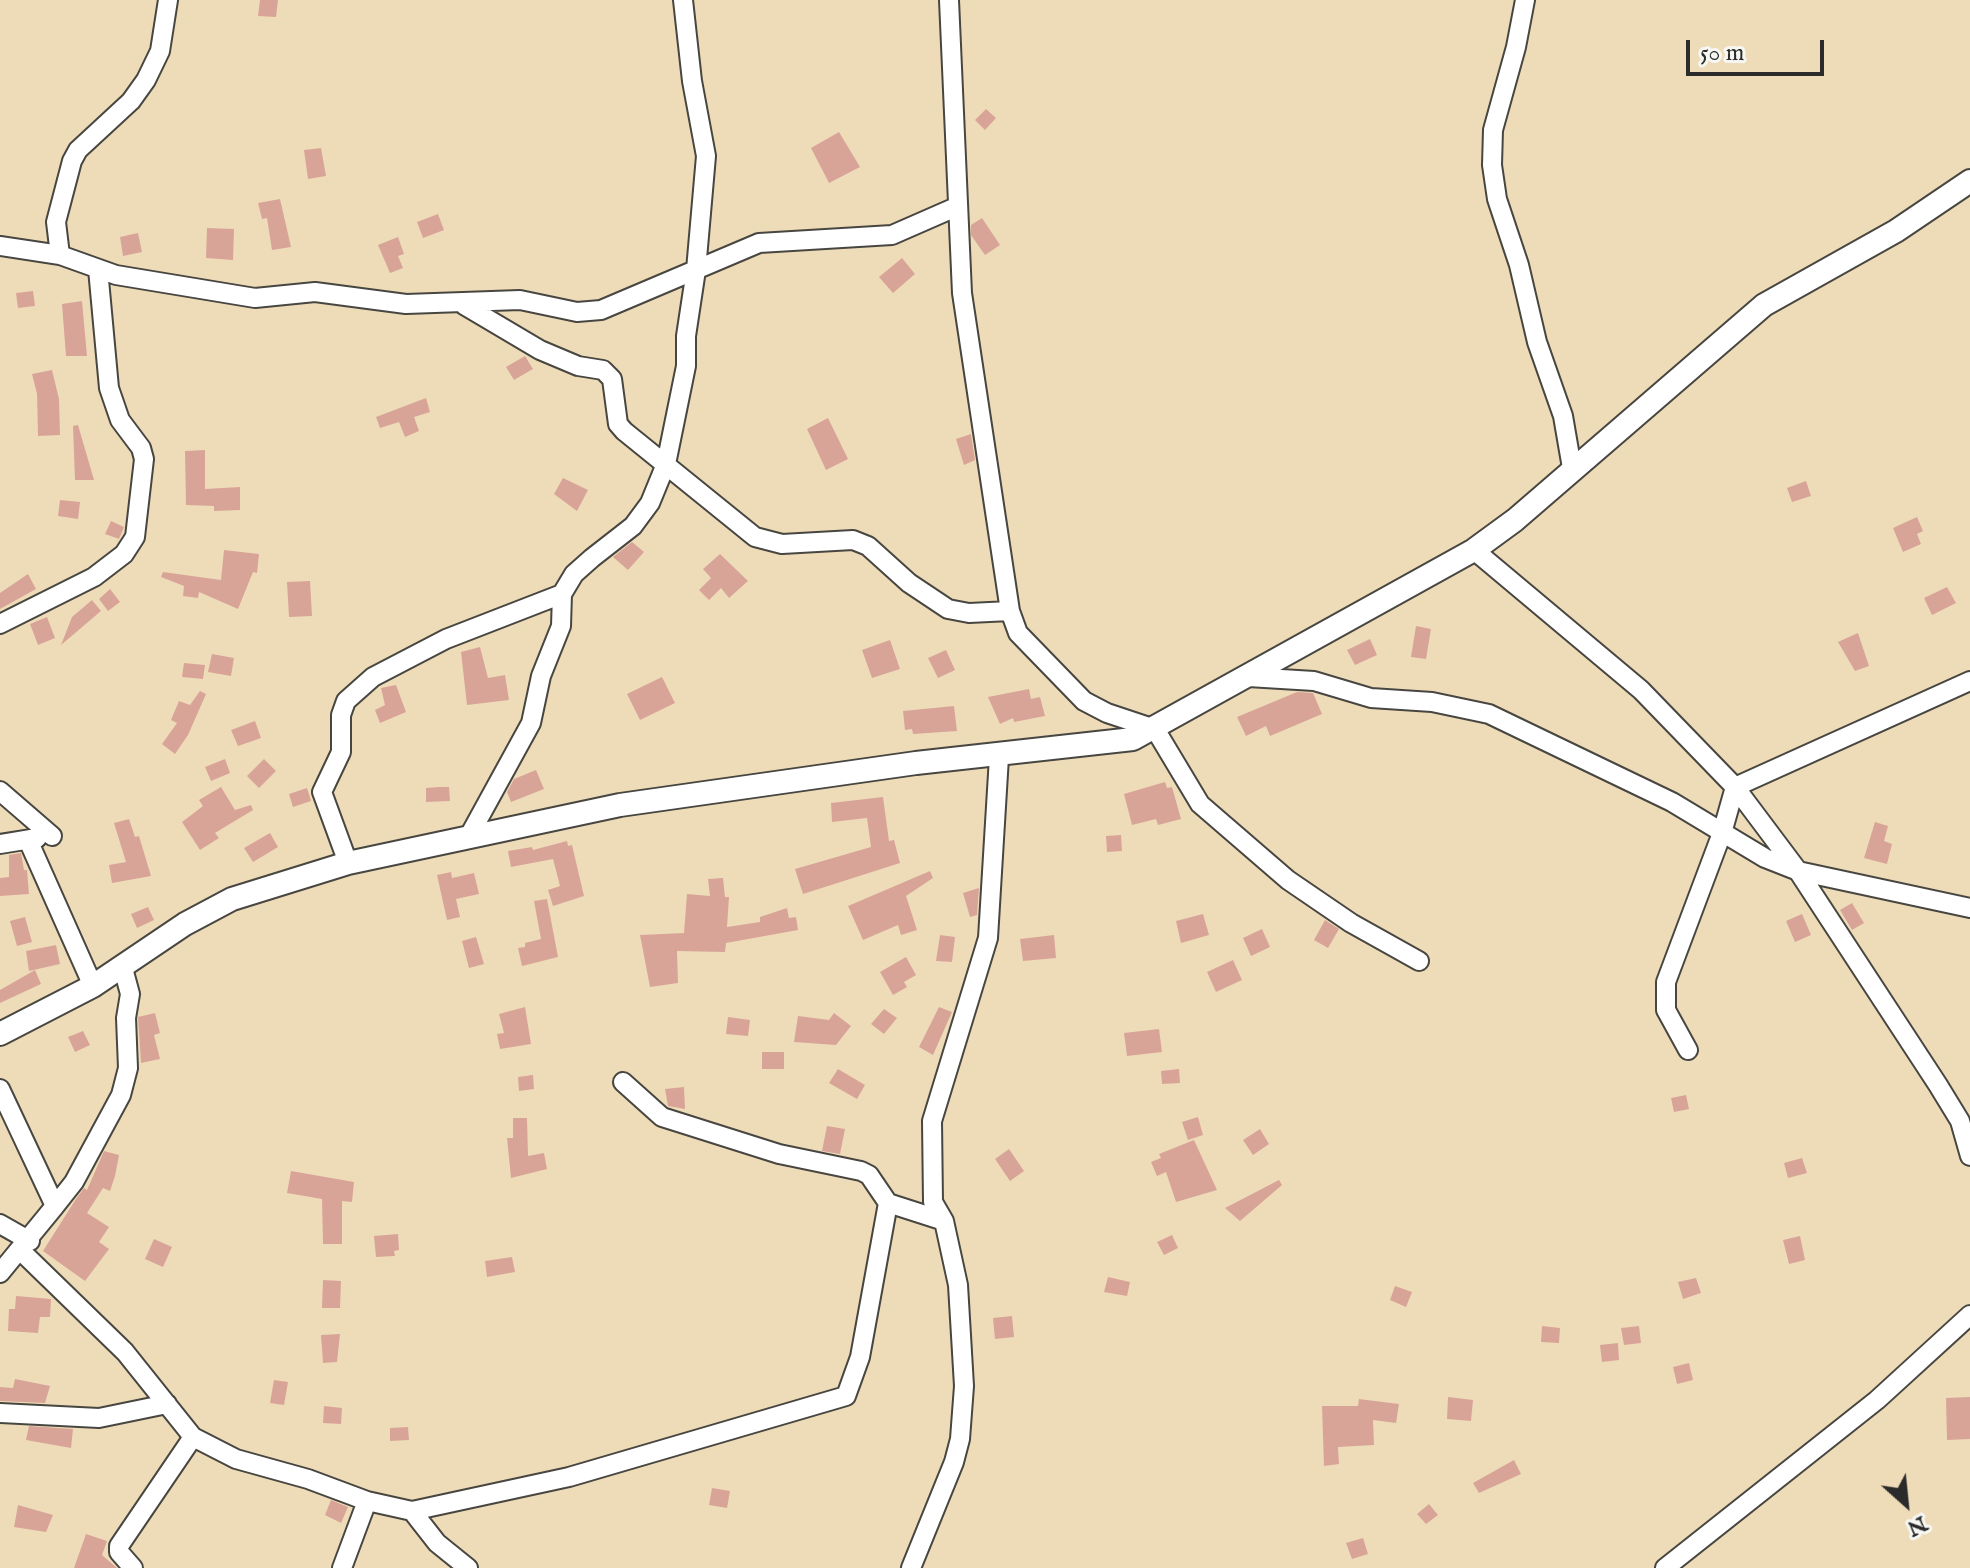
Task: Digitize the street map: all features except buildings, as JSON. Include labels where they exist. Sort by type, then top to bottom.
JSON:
[{"type":"street","points":[[60,255],[56,222],[72,161],[78,150],[131,101],[146,80],[160,51],[168,0]]},
{"type":"street","points":[[469,836],[531,723],[541,676],[561,626],[562,594],[574,574],[633,526],[650,503],[666,464],[686,366],[686,336],[696,270],[706,156],[692,81],[683,0]]},
{"type":"street","points":[[949,0],[962,293],[1010,611],[1018,633],[1066,686],[1107,713],[1155,729],[1194,797],[1305,894],[1419,961]]},
{"type":"street","points":[[1525,0],[1516,47],[1493,130],[1492,165],[1497,199],[1519,265],[1537,342],[1563,416],[1572,468]]},
{"type":"street","points":[[0,1034],[93,986],[185,924],[232,899],[348,863],[620,805],[916,763],[1116,744],[1155,729],[1474,550],[1515,520],[1764,305],[1896,231],[1970,181]]},
{"type":"street","points":[[0,246],[60,255],[116,275],[255,298],[315,292],[376,302],[464,305],[520,300],[577,312],[601,310],[759,243],[776,239],[864,239],[892,235],[956,207]]},
{"type":"street","points":[[0,624],[94,577],[124,554],[135,537],[144,459],[141,448],[120,420],[109,388],[98,269]]},
{"type":"street","points":[[464,305],[540,350],[578,366],[603,370],[616,391],[618,424],[755,537],[768,543],[853,540],[868,546],[909,583],[948,609],[969,613],[1010,611]]},
{"type":"street","points":[[1474,550],[1641,690],[1735,787],[1798,871],[1965,1126],[1970,1156]]},
{"type":"street","points":[[348,863],[322,792],[341,752],[341,715],[346,701],[373,677],[446,639],[562,594]]},
{"type":"street","points":[[1248,677],[1300,679],[1371,698],[1432,702],[1489,714],[1672,802],[1744,848],[1798,871],[1970,908]]},
{"type":"street","points":[[1688,1050],[1666,1010],[1664,994],[1676,950],[1722,833],[1735,787],[1970,681]]},
{"type":"street","points":[[911,1568],[954,1462],[964,1402],[958,1285],[944,1221],[932,1194],[932,1121],[988,938],[995,870],[999,757]]},
{"type":"street","points":[[0,791],[52,836],[0,844]]},
{"type":"street","points":[[28,840],[93,986]]},
{"type":"street","points":[[0,1273],[26,1246],[74,1182],[121,1095],[128,1068],[126,1018],[130,994],[123,968]]},
{"type":"street","points":[[623,1082],[662,1117],[779,1154],[861,1171],[869,1175],[888,1203],[944,1221]]},
{"type":"street","points":[[0,1089],[55,1206]]},
{"type":"street","points":[[0,1224],[26,1246],[125,1352],[193,1437],[236,1459],[308,1479],[367,1501],[412,1511],[569,1477],[846,1396],[860,1357],[888,1203]]},
{"type":"street","points":[[1665,1568],[1877,1400],[1970,1315]]},
{"type":"street","points":[[0,1413],[99,1418],[167,1404]]},
{"type":"street","points":[[133,1568],[119,1552],[119,1546],[193,1437]]},
{"type":"street","points":[[342,1568],[367,1501]]},
{"type":"street","points":[[412,1511],[437,1543],[468,1568]]}]
